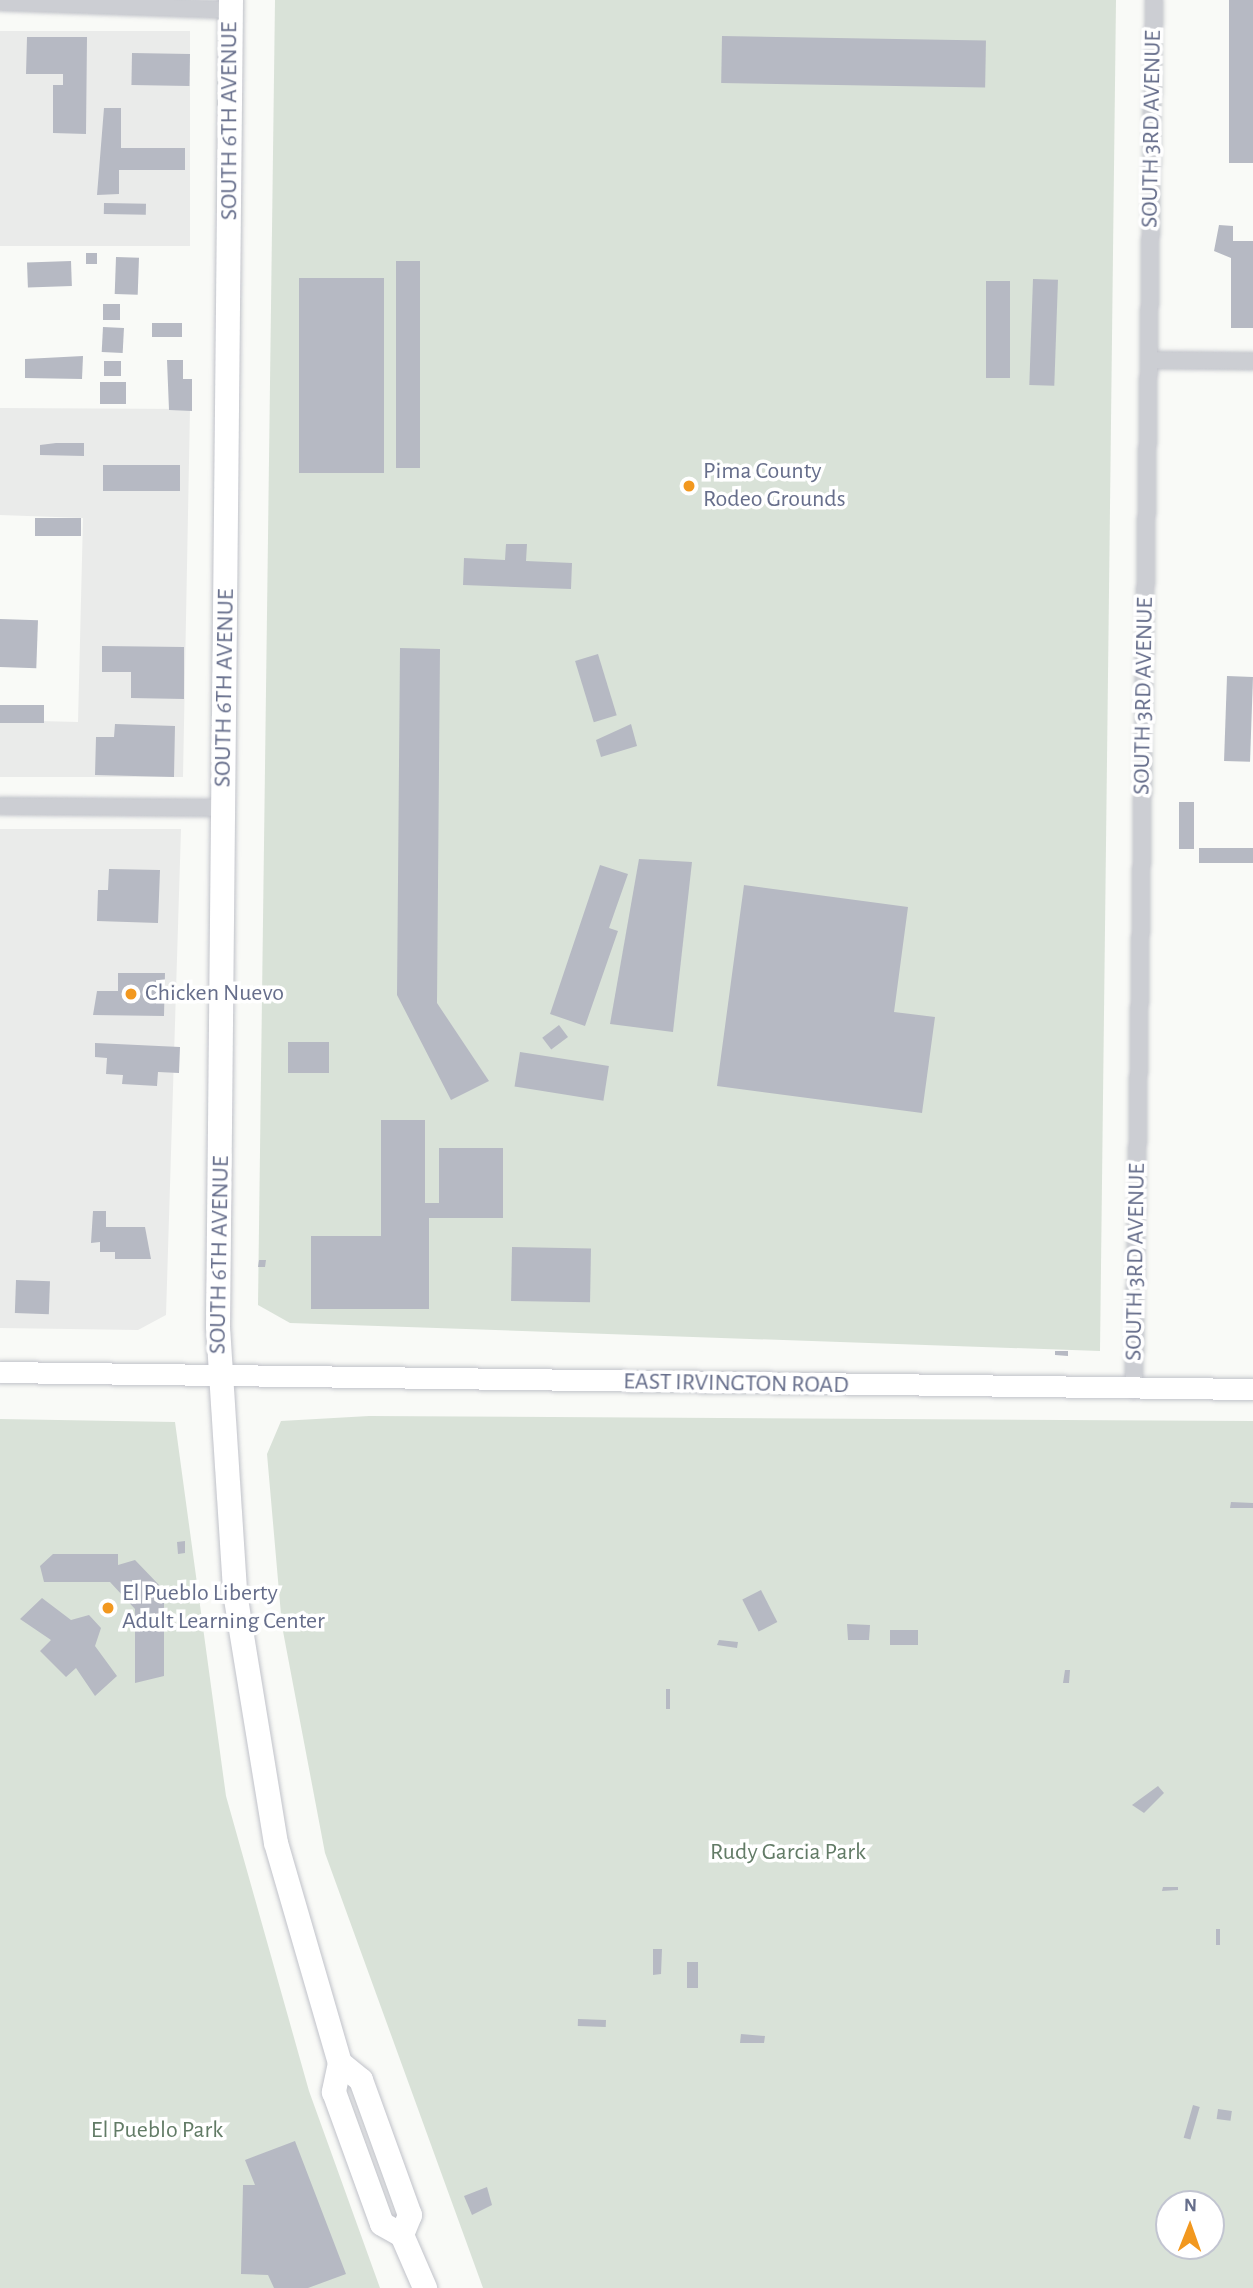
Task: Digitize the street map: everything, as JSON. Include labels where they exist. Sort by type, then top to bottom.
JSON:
[{"type":"main road","name":"SOUTH 6TH AVENUE","points":[[231,5],[219,1376],[235,1593],[276,1843],[340,2063],[334,2092],[382,2224],[402,2235],[425,2288]]},
{"type":"main road","name":"EAST IRVINGTON ROAD","points":[[0,1372],[1134,1391],[1253,1390]]},
{"type":"street","name":"SOUTH 3RD AVENUE","points":[[1134,1391],[1154,0]]},
{"type":"street","points":[[0,2],[231,5]]},
{"type":"street","points":[[1149,360],[1253,360]]},
{"type":"street","points":[[0,806],[223,808]]},
{"type":"shaded area","points":[[0,31],[190,31],[190,246],[0,246]]},
{"type":"shaded area","points":[[0,408],[190,409],[183,777],[0,777],[0,720],[78,722],[83,518],[0,515]]},
{"type":"shaded area","points":[[0,829],[181,829],[166,1315],[138,1330],[0,1328]]},
{"type":"green space","name":"Pima County Rodeo Grounds","points":[[275,0],[1116,0],[1100,1351],[290,1323],[258,1305]]},
{"type":"green space","name":"Rudy Garcia Park","points":[[369,1416],[1253,1421],[1253,2288],[483,2288],[325,1853],[282,1626],[267,1454],[281,1421]]},
{"type":"green space","name":"El Pueblo Park","points":[[0,1419],[175,1422],[226,1796],[309,2091],[380,2288],[0,2288]]},
{"type":"building","points":[[1229,0],[1253,0],[1253,163],[1229,163]]},
{"type":"building","points":[[722,36],[986,41],[985,88],[721,83]]},
{"type":"building","points":[[27,37],[87,37],[86,134],[53,133],[53,85],[63,85],[63,74],[26,74]]},
{"type":"building","points":[[132,53],[190,54],[189,86],[131,85]]},
{"type":"building","points":[[104,108],[121,108],[121,148],[185,148],[185,170],[119,170],[119,194],[97,195]]},
{"type":"building","points":[[104,203],[146,204],[146,215],[104,214]]},
{"type":"building","points":[[1219,225],[1233,226],[1233,241],[1253,241],[1253,328],[1231,328],[1231,258],[1214,251]]},
{"type":"building","points":[[86,253],[97,253],[97,264],[86,264]]},
{"type":"building","points":[[116,257],[139,258],[138,295],[115,294]]},
{"type":"building","points":[[71,261],[72,286],[28,288],[27,263]]},
{"type":"building","points":[[396,261],[420,261],[420,468],[396,468]]},
{"type":"building","points":[[299,278],[384,278],[384,473],[299,473]]},
{"type":"building","points":[[1033,279],[1058,280],[1054,386],[1029,385]]},
{"type":"building","points":[[986,281],[1010,281],[1010,378],[986,378]]},
{"type":"building","points":[[103,304],[120,304],[120,320],[103,320]]},
{"type":"building","points":[[152,323],[182,323],[182,337],[152,337]]},
{"type":"building","points":[[103,327],[124,328],[123,353],[102,352]]},
{"type":"building","points":[[83,356],[82,379],[25,378],[25,359]]},
{"type":"building","points":[[167,360],[183,360],[183,379],[192,379],[192,411],[169,410]]},
{"type":"building","points":[[104,361],[121,361],[121,376],[104,376]]},
{"type":"building","points":[[100,382],[126,382],[126,404],[100,404]]},
{"type":"building","points":[[84,443],[84,456],[40,455],[40,445]]},
{"type":"building","points":[[103,465],[180,465],[180,491],[103,491]]},
{"type":"building","points":[[35,518],[81,518],[81,536],[35,536]]},
{"type":"building","points":[[506,544],[527,544],[526,561],[572,563],[571,589],[463,585],[464,558],[505,560]]},
{"type":"building","points":[[0,619],[38,620],[36,668],[0,667]]},
{"type":"building","points":[[102,646],[184,647],[184,699],[131,698],[131,672],[102,672]]},
{"type":"building","points":[[400,648],[440,649],[437,1003],[489,1081],[451,1100],[397,995]]},
{"type":"building","points":[[598,654],[617,715],[594,722],[575,661]]},
{"type":"building","points":[[1227,676],[1253,677],[1250,762],[1224,761]]},
{"type":"building","points":[[0,705],[44,705],[44,723],[0,723]]},
{"type":"building","points":[[115,724],[175,726],[174,777],[95,775],[96,737],[114,737]]},
{"type":"building","points":[[631,724],[637,746],[601,757],[596,740]]},
{"type":"building","points":[[1179,802],[1194,802],[1194,849],[1179,849]]},
{"type":"building","points":[[1199,848],[1253,848],[1253,863],[1199,863]]},
{"type":"building","points":[[639,859],[692,862],[673,1032],[610,1024]]},
{"type":"building","points":[[600,865],[628,874],[609,928],[618,931],[585,1026],[550,1014]]},
{"type":"building","points":[[109,869],[160,870],[158,923],[97,921],[98,890],[108,890]]},
{"type":"building","points":[[744,885],[908,907],[894,1012],[935,1017],[922,1113],[717,1086]]},
{"type":"building","name":"Chicken Nuevo","points":[[118,973],[165,973],[164,1016],[93,1015],[97,991],[118,991]]},
{"type":"building","points":[[559,1025],[568,1037],[551,1050],[542,1038]]},
{"type":"building","points":[[288,1042],[329,1042],[329,1073],[288,1073]]},
{"type":"building","points":[[95,1043],[180,1047],[179,1073],[158,1072],[157,1086],[122,1084],[123,1075],[106,1074],[107,1058],[95,1057]]},
{"type":"building","points":[[520,1052],[609,1066],[603,1101],[515,1087]]},
{"type":"building","points":[[381,1120],[425,1120],[425,1203],[439,1203],[439,1148],[503,1148],[503,1218],[429,1218],[429,1309],[311,1309],[311,1236],[381,1236]]},
{"type":"building","points":[[93,1211],[106,1211],[106,1227],[145,1227],[151,1259],[115,1259],[115,1252],[100,1252],[100,1242],[91,1243]]},
{"type":"building","points":[[512,1247],[591,1248],[590,1302],[511,1301]]},
{"type":"building","points":[[259,1260],[266,1260],[265,1267],[258,1267]]},
{"type":"building","points":[[16,1280],[50,1281],[49,1314],[15,1313]]},
{"type":"building","points":[[1055,1351],[1068,1351],[1068,1356],[1055,1355]]},
{"type":"building","points":[[1231,1502],[1253,1503],[1253,1508],[1230,1508]]},
{"type":"building","points":[[185,1541],[185,1553],[178,1554],[177,1542]]},
{"type":"building","points":[[53,1554],[118,1554],[118,1565],[135,1560],[160,1586],[154,1601],[164,1601],[164,1676],[135,1683],[135,1609],[110,1582],[44,1582],[40,1566]]},
{"type":"building","points":[[761,1590],[777,1622],[759,1632],[742,1600]]},
{"type":"building","points":[[42,1598],[71,1620],[89,1615],[101,1628],[95,1646],[117,1676],[95,1696],[76,1668],[66,1677],[40,1651],[51,1640],[20,1619]]},
{"type":"building","points":[[847,1624],[870,1625],[869,1640],[848,1640]]},
{"type":"building","points":[[890,1630],[918,1630],[918,1645],[890,1645]]},
{"type":"building","points":[[719,1640],[738,1642],[737,1648],[717,1645]]},
{"type":"building","points":[[1065,1670],[1070,1670],[1069,1683],[1063,1683]]},
{"type":"building","points":[[666,1689],[670,1689],[670,1709],[666,1709]]},
{"type":"building","points":[[1158,1786],[1164,1793],[1144,1813],[1132,1805]]},
{"type":"building","points":[[1163,1887],[1178,1887],[1178,1890],[1162,1891]]},
{"type":"building","points":[[1216,1929],[1220,1929],[1220,1945],[1216,1945]]},
{"type":"building","points":[[653,1949],[662,1949],[661,1974],[653,1975]]},
{"type":"building","points":[[687,1962],[698,1962],[698,1988],[687,1988]]},
{"type":"building","points":[[578,2019],[606,2020],[606,2027],[578,2026]]},
{"type":"building","points":[[741,2034],[765,2036],[764,2043],[740,2043]]},
{"type":"building","points":[[1193,2105],[1200,2107],[1190,2140],[1184,2138]]},
{"type":"building","points":[[1218,2109],[1232,2111],[1230,2121],[1217,2119]]},
{"type":"building","points":[[295,2141],[346,2274],[308,2288],[274,2288],[268,2275],[241,2274],[243,2185],[255,2185],[245,2160]]},
{"type":"building","points":[[487,2187],[492,2205],[472,2215],[464,2196]]},
{"type":"place","name":"Pima County Rodeo Grounds","points":[[689,486]]},
{"type":"place","name":"Chicken Nuevo","points":[[131,994]]},
{"type":"place","name":"El Pueblo Liberty Adult Learning Center","points":[[108,1608]]}]
